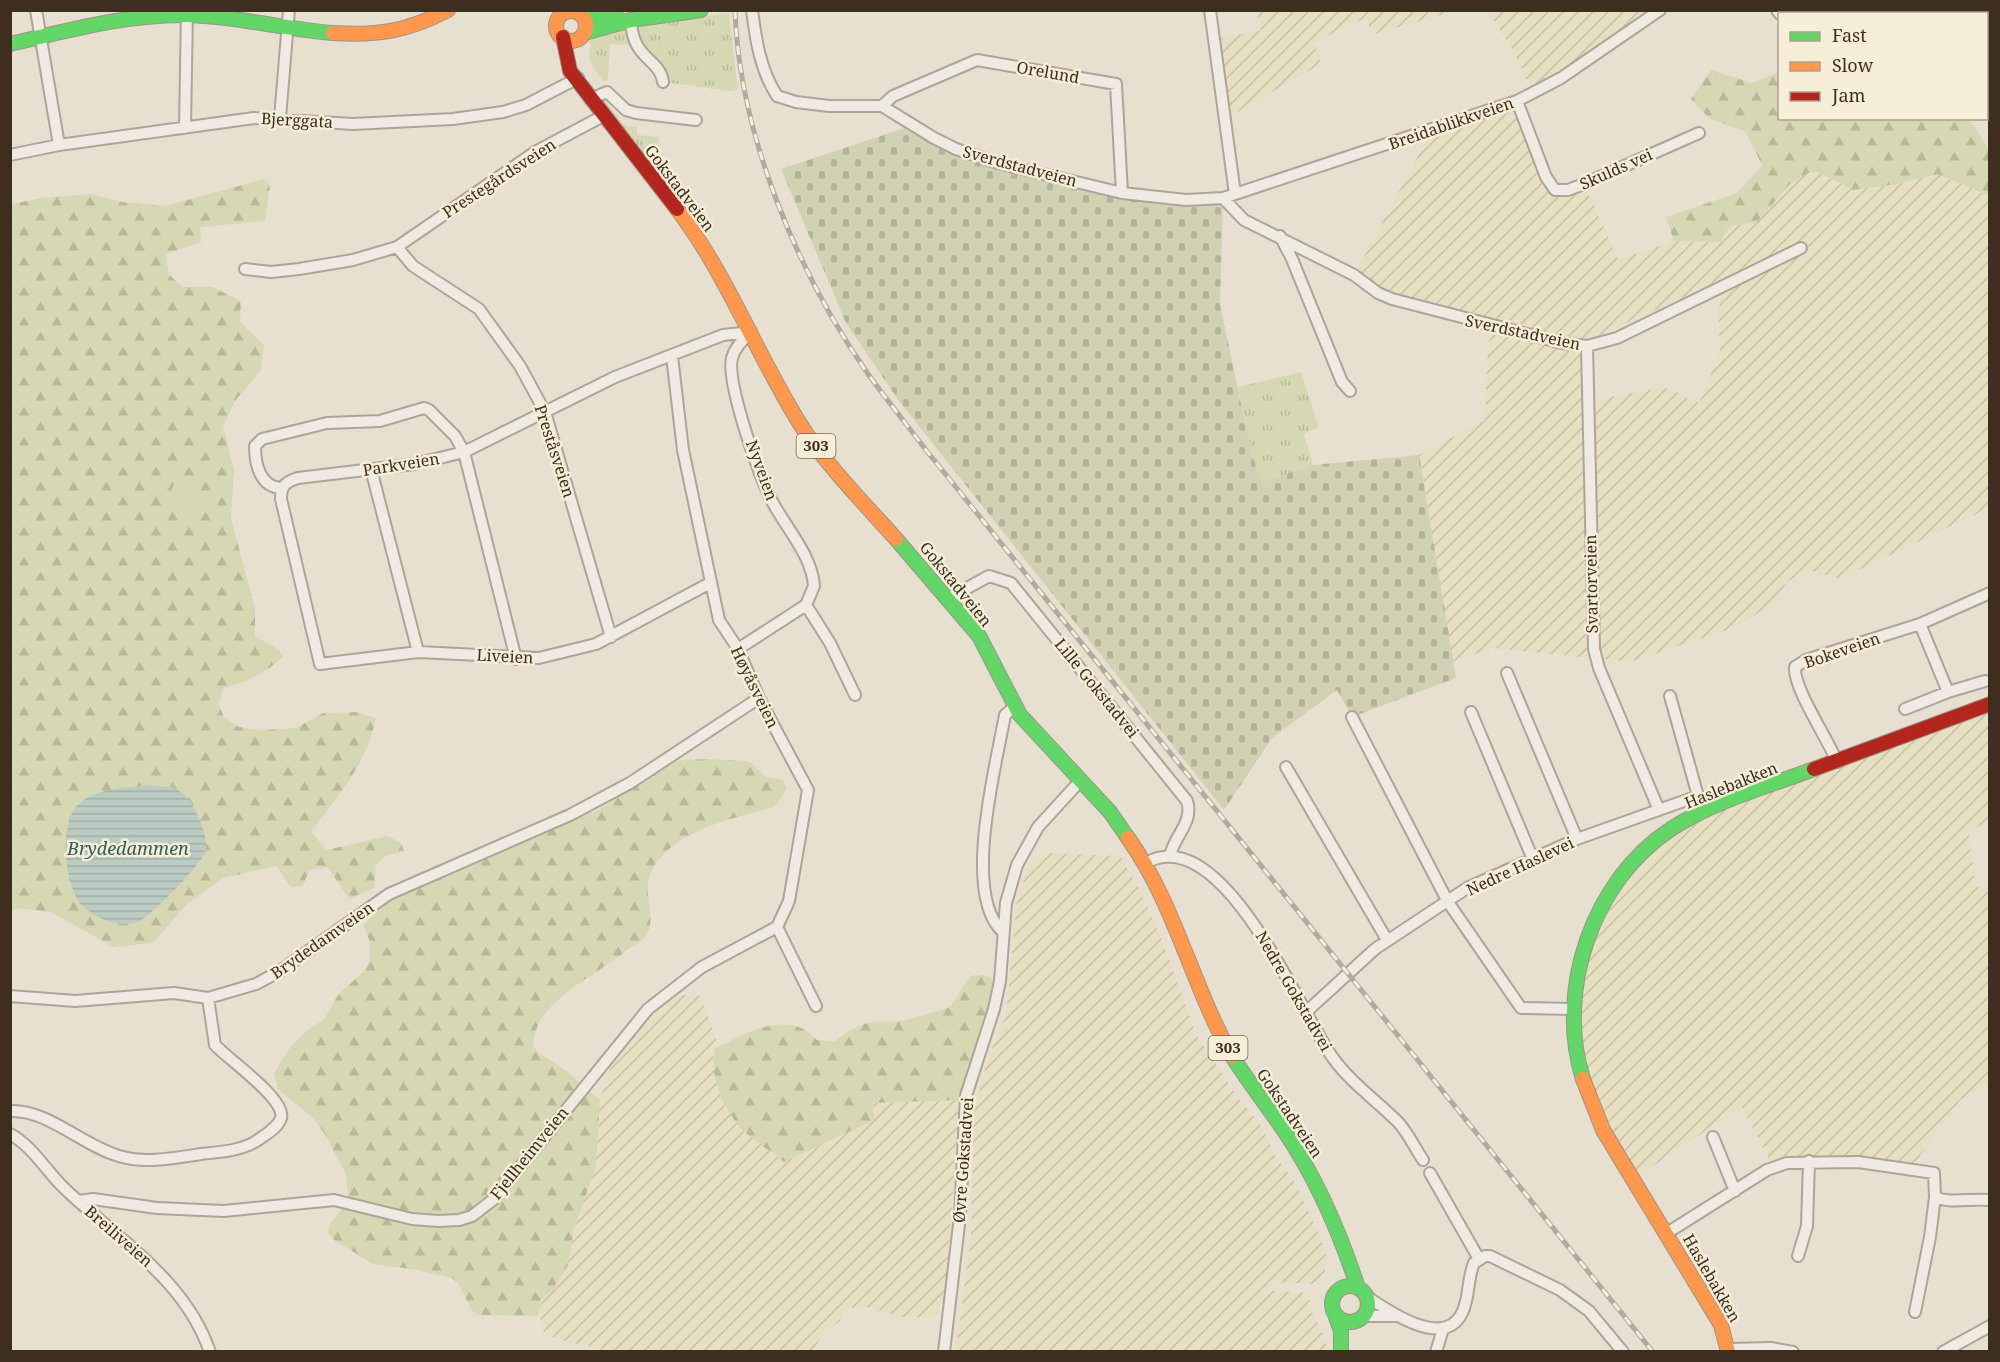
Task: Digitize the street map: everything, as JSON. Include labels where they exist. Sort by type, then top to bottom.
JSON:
[{"type":"main road","points":[[10,44],[137,18],[187,13],[234,17],[338,34],[375,34],[404,30],[447,11],[462,10]]},
{"type":"main road","points":[[563,37],[581,36],[631,20],[701,10]]},
{"type":"main road","points":[[575,12],[631,20]]},
{"type":"main road","name":"Gokstadveien","points":[[578,78],[581,36],[585,21],[575,12],[556,15],[557,29],[563,37],[567,64],[590,99],[693,230],[789,405],[818,450],[949,598],[979,636],[1014,707],[1036,735],[1081,780],[1120,824],[1146,863],[1172,915],[1224,1041],[1319,1188],[1340,1233],[1362,1292]]},
{"type":"main road","name":"Haslebakken","points":[[1728,1350],[1721,1326],[1593,1110],[1578,1066],[1573,1009],[1582,952],[1594,919],[1621,877],[1643,852],[1671,829],[1714,806],[1989,704]]},
{"type":"main road","name":"Gokstadveien","points":[[1319,1188],[1340,1257],[1338,1290]]},
{"type":"main road","points":[[1338,1290],[1348,1286],[1362,1292]]},
{"type":"main road","name":"303","points":[[1338,1290],[1332,1304],[1341,1331],[1341,1352]]},
{"type":"main road","name":"303","points":[[1349,1352],[1354,1329],[1367,1307],[1362,1292]]},
{"type":"main road","points":[[1335,1314],[1349,1322],[1361,1317]]},
{"type":"street","points":[[36,10],[59,145]]},
{"type":"street","points":[[280,118],[289,10]]},
{"type":"street","points":[[752,10],[755,42],[762,67],[777,96],[796,102],[829,106],[882,106]]},
{"type":"street","points":[[1210,10],[1235,194]]},
{"type":"street","name":"Breidablikkveien","points":[[1223,198],[1517,101],[1561,78],[1660,10]]},
{"type":"street","points":[[185,128],[187,13]]},
{"type":"street","points":[[631,20],[634,40],[639,52],[657,67],[663,82]]},
{"type":"street","name":"Orelund","points":[[882,106],[893,96],[977,60],[1116,84],[1122,193]]},
{"type":"street","name":"Bjerggata","points":[[10,155],[59,145],[254,118],[353,124],[453,119],[503,112],[526,105],[578,78]]},
{"type":"street","points":[[590,99],[607,92],[627,110],[636,113],[696,120]]},
{"type":"street","name":"Skulds vei","points":[[1517,101],[1546,177],[1555,190],[1568,190],[1584,184],[1699,133]]},
{"type":"street","name":"Sverdstadveien","points":[[882,106],[934,138],[998,163],[1122,193],[1186,200],[1223,198],[1244,220],[1354,275],[1392,299],[1491,327],[1562,343],[1587,346],[1617,338],[1801,248]]},
{"type":"street","name":"Prestegårdsveien","points":[[245,268],[271,272],[299,269],[353,260],[398,247],[535,152],[603,116]]},
{"type":"street","points":[[1279,236],[1292,259],[1342,381],[1350,391]]},
{"type":"street","name":"Preståsveien","points":[[398,247],[413,266],[479,309],[520,366],[545,412],[611,637]]},
{"type":"street","name":"Parkveien","points":[[281,488],[288,481],[298,478],[430,462],[464,452],[615,377],[723,335],[751,332]]},
{"type":"street","name":"Nyveien","points":[[751,332],[735,349],[731,360],[733,381],[766,489],[811,569],[813,592],[806,605]]},
{"type":"street","name":"Svartorveien","points":[[1587,346],[1594,649],[1599,668],[1659,810]]},
{"type":"street","name":"Høyåsveien","points":[[672,356],[683,450],[710,583],[720,620],[738,649],[759,698],[808,790],[789,901],[777,927]]},
{"type":"street","points":[[281,488],[265,481],[258,471],[255,446],[262,439],[309,426],[380,421],[427,408],[455,436],[464,452],[516,658]]},
{"type":"street","points":[[371,469],[418,652]]},
{"type":"street","name":"Liveien","points":[[281,488],[280,499],[320,664],[418,652],[539,658],[575,651],[611,637],[710,583]]},
{"type":"street","name":"Lille Gokstadvei","points":[[949,598],[989,576],[1011,583],[1181,790],[1190,813],[1172,846],[1170,856]]},
{"type":"street","name":"Bokeveien","points":[[1837,762],[1794,675],[1795,668],[1806,660],[1920,624],[1989,593]]},
{"type":"street","points":[[738,649],[806,605],[830,643],[855,695]]},
{"type":"street","points":[[1920,624],[1948,692]]},
{"type":"street","points":[[1507,673],[1577,839]]},
{"type":"street","points":[[1905,709],[1948,692],[1985,681]]},
{"type":"street","name":"Nedre Haslevei","points":[[1305,1014],[1347,972],[1387,940],[1467,888],[1532,857],[1577,839],[1698,796],[1670,696]]},
{"type":"street","name":"Brydedamveien","points":[[207,999],[256,984],[280,971],[389,894],[570,815],[630,783],[759,698]]},
{"type":"street","points":[[1002,931],[993,922],[982,876],[984,841],[1005,715],[1014,707]]},
{"type":"street","points":[[1471,712],[1532,857]]},
{"type":"street","points":[[1352,717],[1448,902],[1521,1008],[1573,1009]]},
{"type":"street","points":[[1286,767],[1387,940]]},
{"type":"street","name":"Øvre Gokstadvei","points":[[944,1352],[960,1216],[966,1096],[994,1009],[1000,981],[1002,931],[1006,903],[1017,865],[1038,827],[1081,780]]},
{"type":"street","points":[[1146,863],[1164,855],[1170,856]]},
{"type":"street","name":"Nedre Gokstadvei","points":[[1170,856],[1192,863],[1204,871],[1242,906],[1268,945],[1319,1040],[1345,1074],[1398,1122],[1423,1160]]},
{"type":"street","points":[[777,927],[816,1006]]},
{"type":"street","name":"Fjellheimveien","points":[[78,1200],[93,1199],[157,1208],[224,1210],[334,1200],[412,1220],[459,1221],[472,1216],[494,1199],[648,1009],[702,967],[777,927]]},
{"type":"street","points":[[10,996],[75,1001],[174,993],[207,999],[215,1046],[264,1088],[279,1106],[281,1118],[254,1143],[236,1149],[188,1156],[132,1159],[89,1144],[38,1115],[10,1111]]},
{"type":"street","name":"Breiliveien","points":[[10,1134],[78,1200],[160,1271],[183,1298],[204,1334],[210,1352]]},
{"type":"street","points":[[1713,1137],[1736,1191]]},
{"type":"street","points":[[1667,1233],[1773,1167],[1809,1161],[1858,1162],[1934,1173],[1935,1197],[1930,1237],[1915,1312]]},
{"type":"street","points":[[1798,1256],[1808,1226],[1809,1161]]},
{"type":"street","points":[[1430,1173],[1479,1258]]},
{"type":"street","points":[[1935,1197],[1944,1201],[1968,1198],[1989,1200]]},
{"type":"street","points":[[1362,1292],[1396,1316],[1430,1328],[1443,1329],[1454,1324],[1462,1313],[1471,1269],[1479,1258],[1490,1256],[1500,1258],[1560,1290],[1589,1311],[1623,1352]]},
{"type":"street","points":[[1361,1317],[1396,1316]]},
{"type":"street","points":[[1943,1352],[1989,1326]]},
{"type":"street","points":[[1436,1352],[1443,1329]]},
{"type":"street","points":[[1728,1350],[1771,1348],[1793,1352]]},
{"type":"shaded area","points":[[1257,11],[1455,11],[1373,34],[1365,18],[1315,42],[1321,64],[1225,119],[1217,39],[1261,30]]},
{"type":"shaded area","points":[[1488,11],[1660,11],[1533,94],[1513,50]]},
{"type":"shaded area","points":[[1517,101],[1555,190],[1584,184],[1618,260],[1674,241],[1720,242],[1730,226],[1757,222],[1790,184],[1807,173],[1818,172],[1853,190],[1897,184],[1938,174],[1989,196],[1989,508],[1840,579],[1808,570],[1786,582],[1779,600],[1736,627],[1630,662],[1492,648],[1453,662],[1419,455],[1485,420],[1487,361],[1491,327],[1417,307],[1354,275],[1432,130]],"holes":[[[1724,279],[1718,314],[1720,351],[1699,403],[1664,387],[1591,401],[1589,340]]]},
{"type":"shaded area","points":[[1989,706],[1989,822],[1968,831],[1976,887],[1989,885],[1989,1084],[1960,1100],[1910,1170],[1833,1160],[1773,1167],[1742,1107],[1633,1179],[1583,1085],[1578,970],[1621,877],[1671,829]]},
{"type":"shaded area","points":[[1045,853],[1120,856],[1139,888],[1160,935],[1196,1034],[1236,1095],[1259,1123],[1276,1157],[1294,1181],[1319,1233],[1326,1255],[1325,1272],[1320,1280],[1311,1284],[1268,1282],[1268,1290],[1308,1293],[1312,1312],[1326,1341],[1327,1351],[956,1351],[971,1235],[974,1112],[988,1058],[1006,1015],[1017,899],[1034,858]]},
{"type":"shaded area","points":[[683,995],[701,996],[716,1039],[713,1057],[745,1132],[784,1162],[874,1120],[873,1103],[960,1100],[945,1298],[937,1313],[929,1318],[902,1317],[867,1307],[850,1308],[839,1322],[824,1332],[813,1351],[612,1352],[561,1340],[544,1333],[538,1308],[568,1265],[574,1229],[596,1166],[600,1100],[612,1063],[647,1021],[667,1003]]},
{"type":"green space","points":[[726,13],[729,15],[738,90],[730,91],[663,82],[634,40],[628,45],[610,44],[608,79],[604,82],[590,62],[589,42],[592,37],[610,31]]},
{"type":"green space","points":[[1711,70],[1752,83],[1778,72],[1778,120],[1971,120],[1989,150],[1989,196],[1938,174],[1897,184],[1853,190],[1818,172],[1807,173],[1790,184],[1757,222],[1730,226],[1720,242],[1674,241],[1666,217],[1737,193],[1762,165],[1746,132],[1709,118],[1691,99]]},
{"type":"green space","points":[[607,97],[606,102],[624,125],[637,127],[637,135],[659,137],[660,164],[666,173],[678,183],[669,188],[601,99]]},
{"type":"green space","points":[[914,125],[956,149],[1122,193],[1223,198],[1220,305],[1252,455],[1262,483],[1313,465],[1419,455],[1456,678],[1352,717],[1337,690],[1272,738],[1224,810],[899,401],[846,323],[781,169]]},
{"type":"green space","points":[[264,179],[270,186],[265,221],[200,227],[201,242],[166,254],[169,274],[182,287],[212,287],[241,301],[240,322],[264,345],[261,370],[235,401],[223,427],[234,470],[231,518],[255,609],[255,636],[279,650],[283,657],[255,676],[224,688],[218,703],[224,717],[239,727],[263,730],[296,728],[323,713],[355,712],[376,718],[366,749],[351,778],[311,831],[326,850],[388,836],[401,843],[404,851],[386,856],[376,864],[374,888],[349,899],[328,867],[309,870],[303,886],[291,887],[276,866],[223,878],[188,903],[153,943],[113,947],[51,912],[16,908],[11,911],[11,204],[42,198],[90,194],[123,202],[165,206]]},
{"type":"green space","points":[[1301,372],[1319,427],[1304,434],[1313,465],[1262,484],[1252,455],[1238,387]]},
{"type":"green space","points":[[178,478],[211,497],[199,518],[166,500]]},
{"type":"green space","points":[[681,760],[746,761],[754,765],[766,777],[783,780],[787,788],[778,803],[771,808],[715,824],[677,843],[662,855],[652,870],[648,888],[651,920],[645,937],[570,990],[550,1008],[539,1022],[533,1045],[538,1052],[568,1072],[600,1100],[596,1166],[574,1229],[568,1265],[554,1288],[541,1300],[538,1316],[477,1315],[471,1309],[459,1284],[452,1278],[418,1270],[373,1264],[334,1240],[328,1233],[330,1224],[348,1202],[346,1174],[324,1133],[313,1118],[278,1089],[274,1073],[289,1049],[302,1035],[324,1019],[338,995],[366,969],[370,961],[370,942],[363,925],[390,900],[553,826],[599,810],[663,766]]},
{"type":"green space","points":[[983,975],[1000,981],[979,1056],[960,1100],[873,1103],[874,1120],[784,1162],[746,1133],[731,1116],[725,1105],[716,1082],[713,1059],[715,1048],[767,1026],[780,1024],[793,1025],[806,1030],[817,1040],[835,1041],[853,1028],[867,1023],[902,1021],[950,1007],[970,976]]},
{"type":"water","name":"Brydedammen","points":[[147,785],[174,788],[187,798],[202,824],[206,850],[187,877],[144,918],[131,924],[107,921],[86,909],[75,894],[67,865],[67,833],[70,819],[76,807],[92,795]]},
{"type":"railway","points":[[735,10],[739,57],[748,105],[760,153],[777,201],[796,248],[818,292],[842,335],[868,374],[926,450],[1653,1352]]},
{"type":"traffic: fast","points":[[584,33],[631,20],[701,10]]},
{"type":"traffic: fast","points":[[580,14],[619,19]]},
{"type":"traffic: fast","points":[[10,44],[97,24],[165,15],[224,18],[333,33]]},
{"type":"traffic: fast","points":[[896,539],[979,636],[1020,715],[1110,812],[1128,838]]},
{"type":"traffic: fast","points":[[1583,1079],[1576,1045],[1574,1010],[1578,974],[1587,940],[1601,907],[1620,877],[1644,851],[1671,829],[1688,819],[1741,795],[1814,769]]},
{"type":"traffic: fast","points":[[1232,1056],[1309,1171],[1336,1228],[1358,1288]]},
{"type":"traffic: fast","points":[[1350,1286],[1363,1291],[1368,1304],[1363,1317],[1350,1322],[1337,1317],[1332,1304],[1337,1291],[1350,1286]]},
{"type":"traffic: fast","points":[[1335,1314],[1341,1331],[1341,1352]]},
{"type":"traffic: slow","points":[[333,33],[379,33],[419,23],[448,10]]},
{"type":"traffic: slow","points":[[571,11],[581,16],[586,26],[581,36],[571,41],[561,36],[556,26],[561,16],[571,11]]},
{"type":"traffic: slow","points":[[677,209],[712,261],[802,427],[835,471],[896,539]]},
{"type":"traffic: slow","points":[[1128,838],[1158,890],[1205,1002],[1232,1056]]},
{"type":"traffic: slow","points":[[1583,1079],[1603,1130],[1721,1325],[1728,1352]]},
{"type":"traffic: jam","points":[[563,37],[570,71],[677,209]]},
{"type":"traffic: jam","points":[[1814,769],[1990,704]]}]
